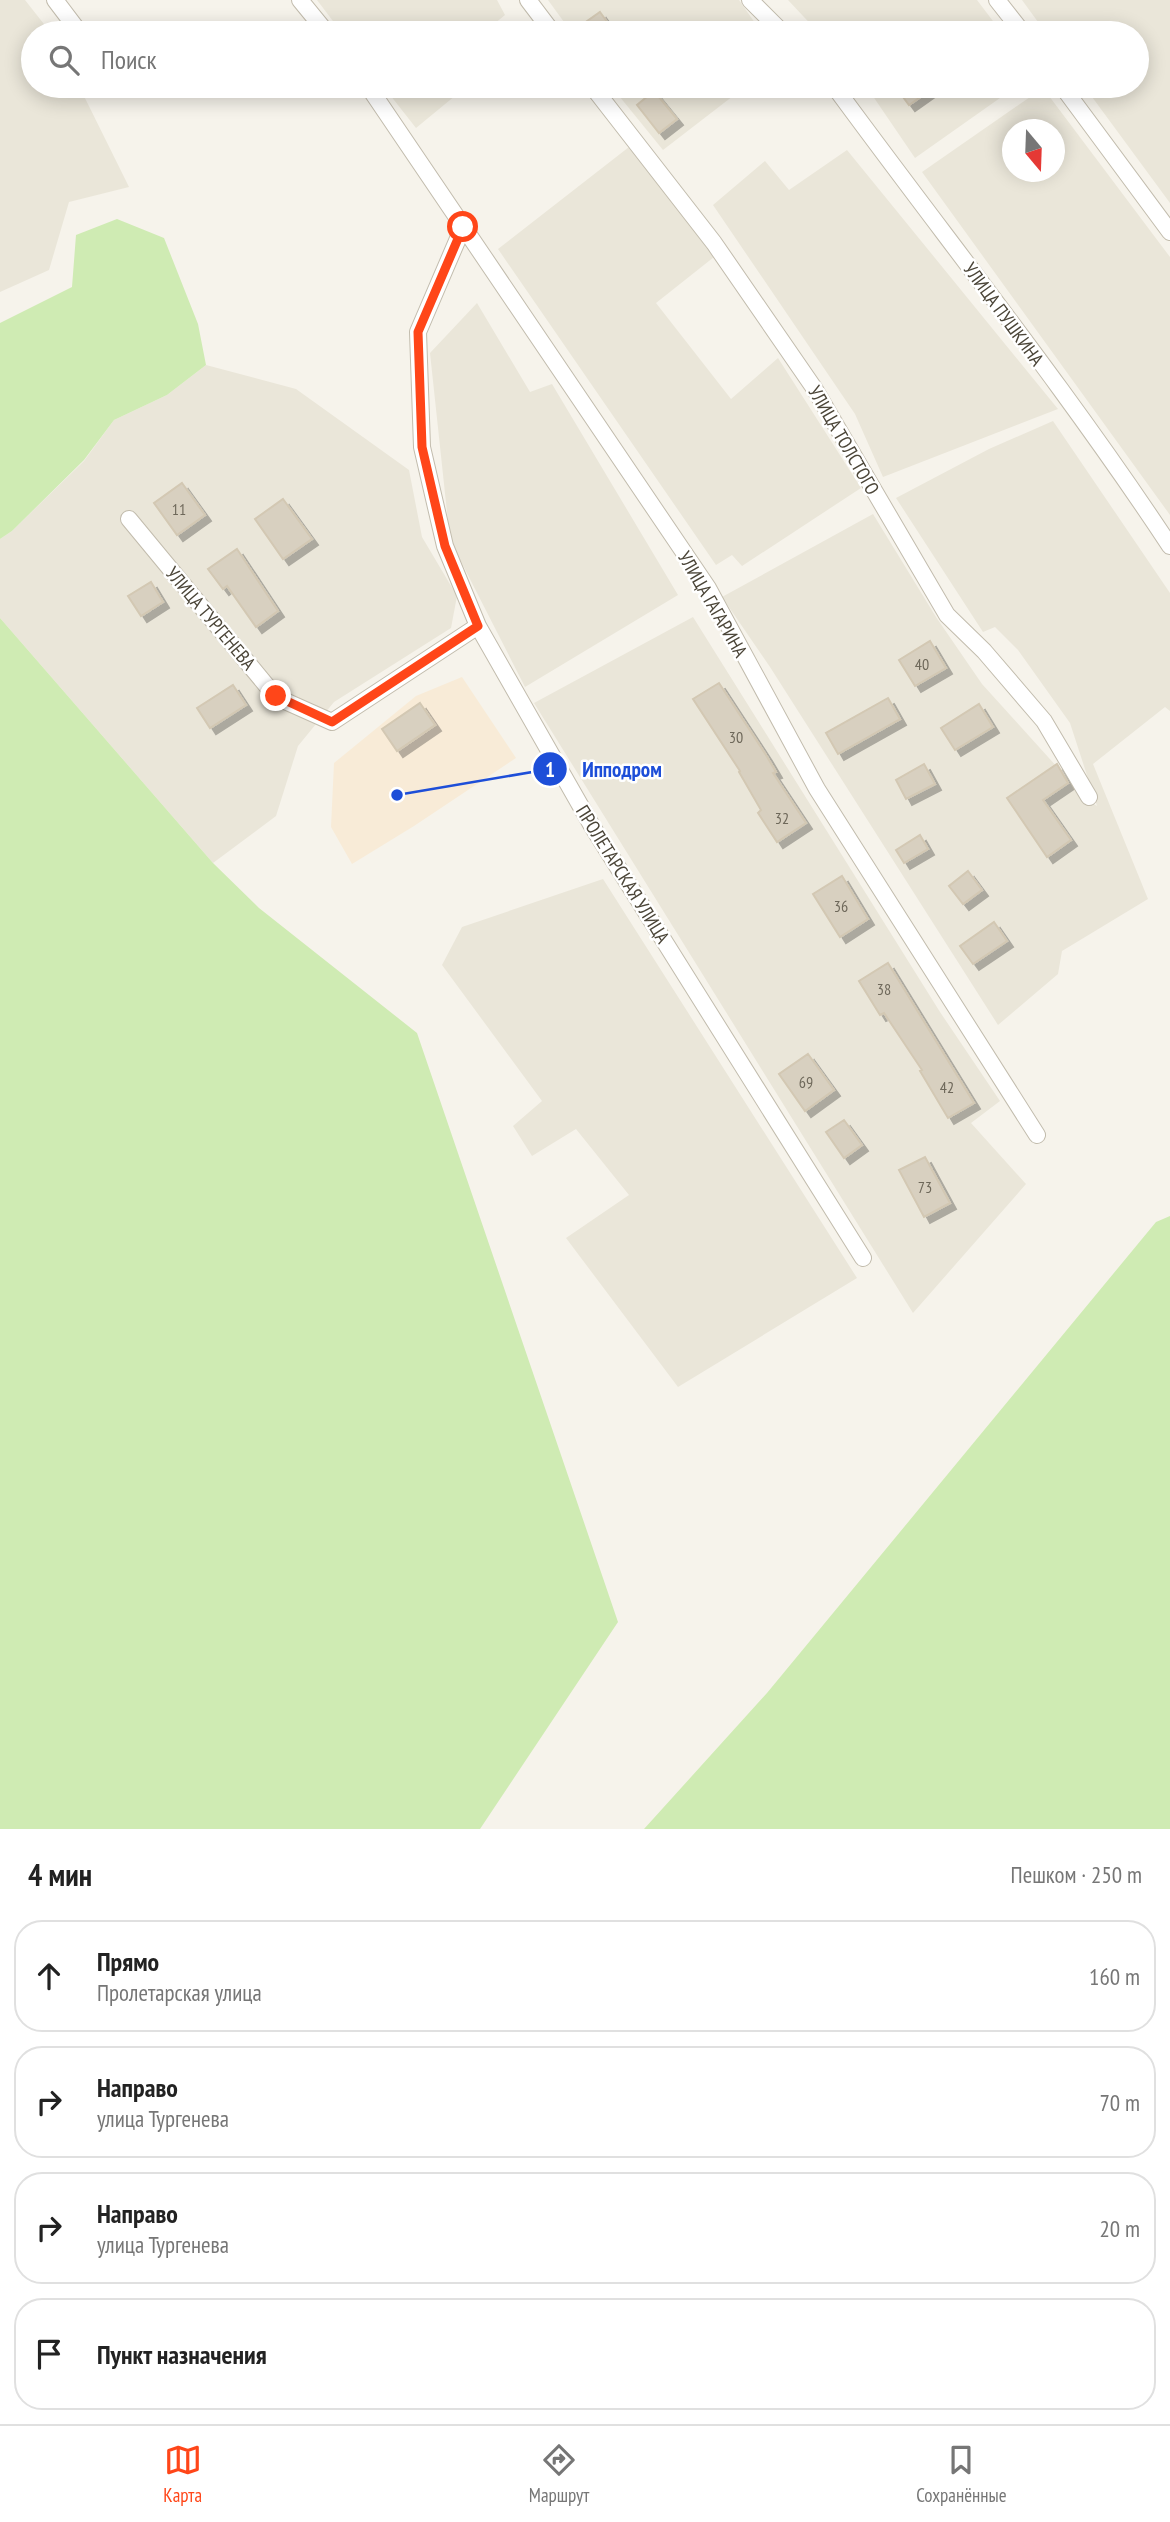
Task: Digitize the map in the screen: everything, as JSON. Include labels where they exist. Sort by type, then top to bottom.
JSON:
[{"type":"street","points":[[55,0],[71,21]]},
{"type":"street","points":[[300,0],[317,21]]},
{"type":"street","points":[[528,0],[544,21]]},
{"type":"street","points":[[750,0],[771,21]]},
{"type":"street","points":[[997,0],[1014,21]]},
{"type":"street","name":"УЛИЦА ГАГАРИНА","points":[[376,98],[708,588],[817,789],[1037,1135]]},
{"type":"street","name":"УЛИЦА ТОЛСТОГО","points":[[601,98],[714,243],[814,388],[947,615],[984,651],[1044,721],[1089,797]]},
{"type":"street","name":"УЛИЦА ПУШКИНА","points":[[843,98],[988,290],[1138,496],[1170,546]]},
{"type":"street","points":[[1071,98],[1170,232]]},
{"type":"street","name":"ПРОЛЕТАРСКАЯ УЛИЦА","points":[[463,227],[418,332],[422,447],[445,546],[478,626],[592,826],[863,1258]]},
{"type":"street","name":"УЛИЦА ТУРГЕНЕВА","points":[[129,519],[276,696],[332,722],[478,626]]},
{"type":"shaded area","points":[[0,0],[25,0],[42,21],[21,21],[21,98],[85,98],[129,187],[69,202],[49,270],[0,292]]},
{"type":"shaded area","points":[[317,0],[497,0],[505,15],[498,21],[333,21]]},
{"type":"shaded area","points":[[548,0],[739,0],[754,21],[563,21]]},
{"type":"shaded area","points":[[788,0],[977,0],[993,21],[808,21]]},
{"type":"shaded area","points":[[1022,0],[1170,0],[1170,203],[1093,98],[1149,98],[1149,21],[1037,21]]},
{"type":"shaded area","points":[[392,98],[452,98],[416,128]]},
{"type":"shaded area","points":[[621,98],[730,98],[663,150]]},
{"type":"shaded area","points":[[874,98],[1000,98],[915,158]]},
{"type":"shaded area","points":[[1029,98],[1051,98],[1170,257],[1170,515],[922,172]]},
{"type":"shaded area","points":[[629,147],[714,257],[656,303],[731,399],[778,358],[861,488],[742,566],[732,555],[716,565],[498,249]]},
{"type":"shaded area","points":[[847,150],[1058,409],[883,477],[855,414],[713,205],[765,161],[789,190]]},
{"type":"shaded area","points":[[477,303],[530,392],[552,384],[678,595],[525,687],[450,540],[430,353]]},
{"type":"shaded area","points":[[206,365],[296,389],[409,470],[422,537],[457,596],[451,628],[334,702],[298,746],[276,816],[213,863],[0,618],[0,539],[12,531],[84,461],[114,420],[167,395]]},
{"type":"shaded area","points":[[1053,421],[1170,593],[1170,711],[1165,707],[1093,764],[1148,899],[1062,951],[1058,974],[998,1025],[770,667],[722,597],[873,514],[936,617],[982,684],[1086,799],[1097,806],[1070,723],[1018,650],[995,627],[983,632],[896,498],[989,449]]},
{"type":"shaded area","points":[[693,617],[940,1012],[1000,1101],[971,1123],[1026,1184],[913,1313],[534,703]]},
{"type":"shaded area","points":[[462,677],[516,758],[352,864],[331,827],[334,763],[416,696]]},
{"type":"shaded area","points":[[603,879],[857,1278],[678,1387],[566,1238],[629,1195],[576,1129],[532,1156],[513,1126],[542,1101],[442,965],[462,927]]},
{"type":"green space","points":[[117,219],[164,238],[198,324],[206,365],[167,395],[114,420],[84,460],[12,531],[0,539],[0,323],[72,287],[76,235]]},
{"type":"green space","points":[[0,618],[213,863],[259,908],[417,1033],[618,1622],[480,1829],[0,1829]]},
{"type":"green space","points":[[1170,1216],[1170,1829],[644,1829],[767,1693],[1156,1222]]},
{"type":"building","points":[[600,12],[606,21],[587,21]]},
{"type":"building","points":[[646,98],[660,98],[677,119],[659,133],[637,105]]},
{"type":"building","points":[[904,98],[919,98],[909,105]]},
{"type":"building","points":[[182,483],[205,515],[177,535],[154,503]]},
{"type":"building","points":[[283,499],[312,539],[283,559],[255,519]]},
{"type":"building","points":[[237,549],[278,611],[256,627],[227,586],[223,589],[208,569]]},
{"type":"building","points":[[151,582],[163,602],[141,616],[128,596]]},
{"type":"building","points":[[930,641],[946,668],[915,686],[899,660]]},
{"type":"building","points":[[719,683],[806,823],[777,842],[758,813],[761,810],[740,771],[693,699]]},
{"type":"building","points":[[233,685],[246,705],[210,728],[197,708]]},
{"type":"building","points":[[888,698],[900,719],[838,754],[826,733]]},
{"type":"building","points":[[420,703],[435,725],[397,751],[382,729]]},
{"type":"building","points":[[979,704],[993,727],[955,750],[941,728]]},
{"type":"building","points":[[924,764],[935,784],[906,799],[896,780]]},
{"type":"building","points":[[1057,764],[1068,783],[1043,800],[1071,840],[1047,857],[1007,798]]},
{"type":"building","points":[[920,835],[928,849],[904,863],[896,850]]},
{"type":"building","points":[[968,871],[982,890],[963,904],[949,886]]},
{"type":"building","points":[[842,876],[868,919],[840,937],[813,894]]},
{"type":"building","points":[[994,922],[1007,941],[973,964],[960,946]]},
{"type":"building","points":[[888,963],[974,1103],[948,1118],[920,1071],[922,1070],[884,1013],[880,1015],[859,981]]},
{"type":"building","points":[[808,1054],[834,1090],[805,1111],[779,1074]]},
{"type":"building","points":[[844,1120],[862,1145],[844,1158],[826,1132]]},
{"type":"building","points":[[925,1157],[950,1203],[924,1217],[899,1170]]},
{"type":"place","name":"Ипподром","points":[[397,795]]},
{"type":"route","points":[[276,696],[332,722],[478,626],[445,546],[422,447],[418,332],[463,227]]}]
